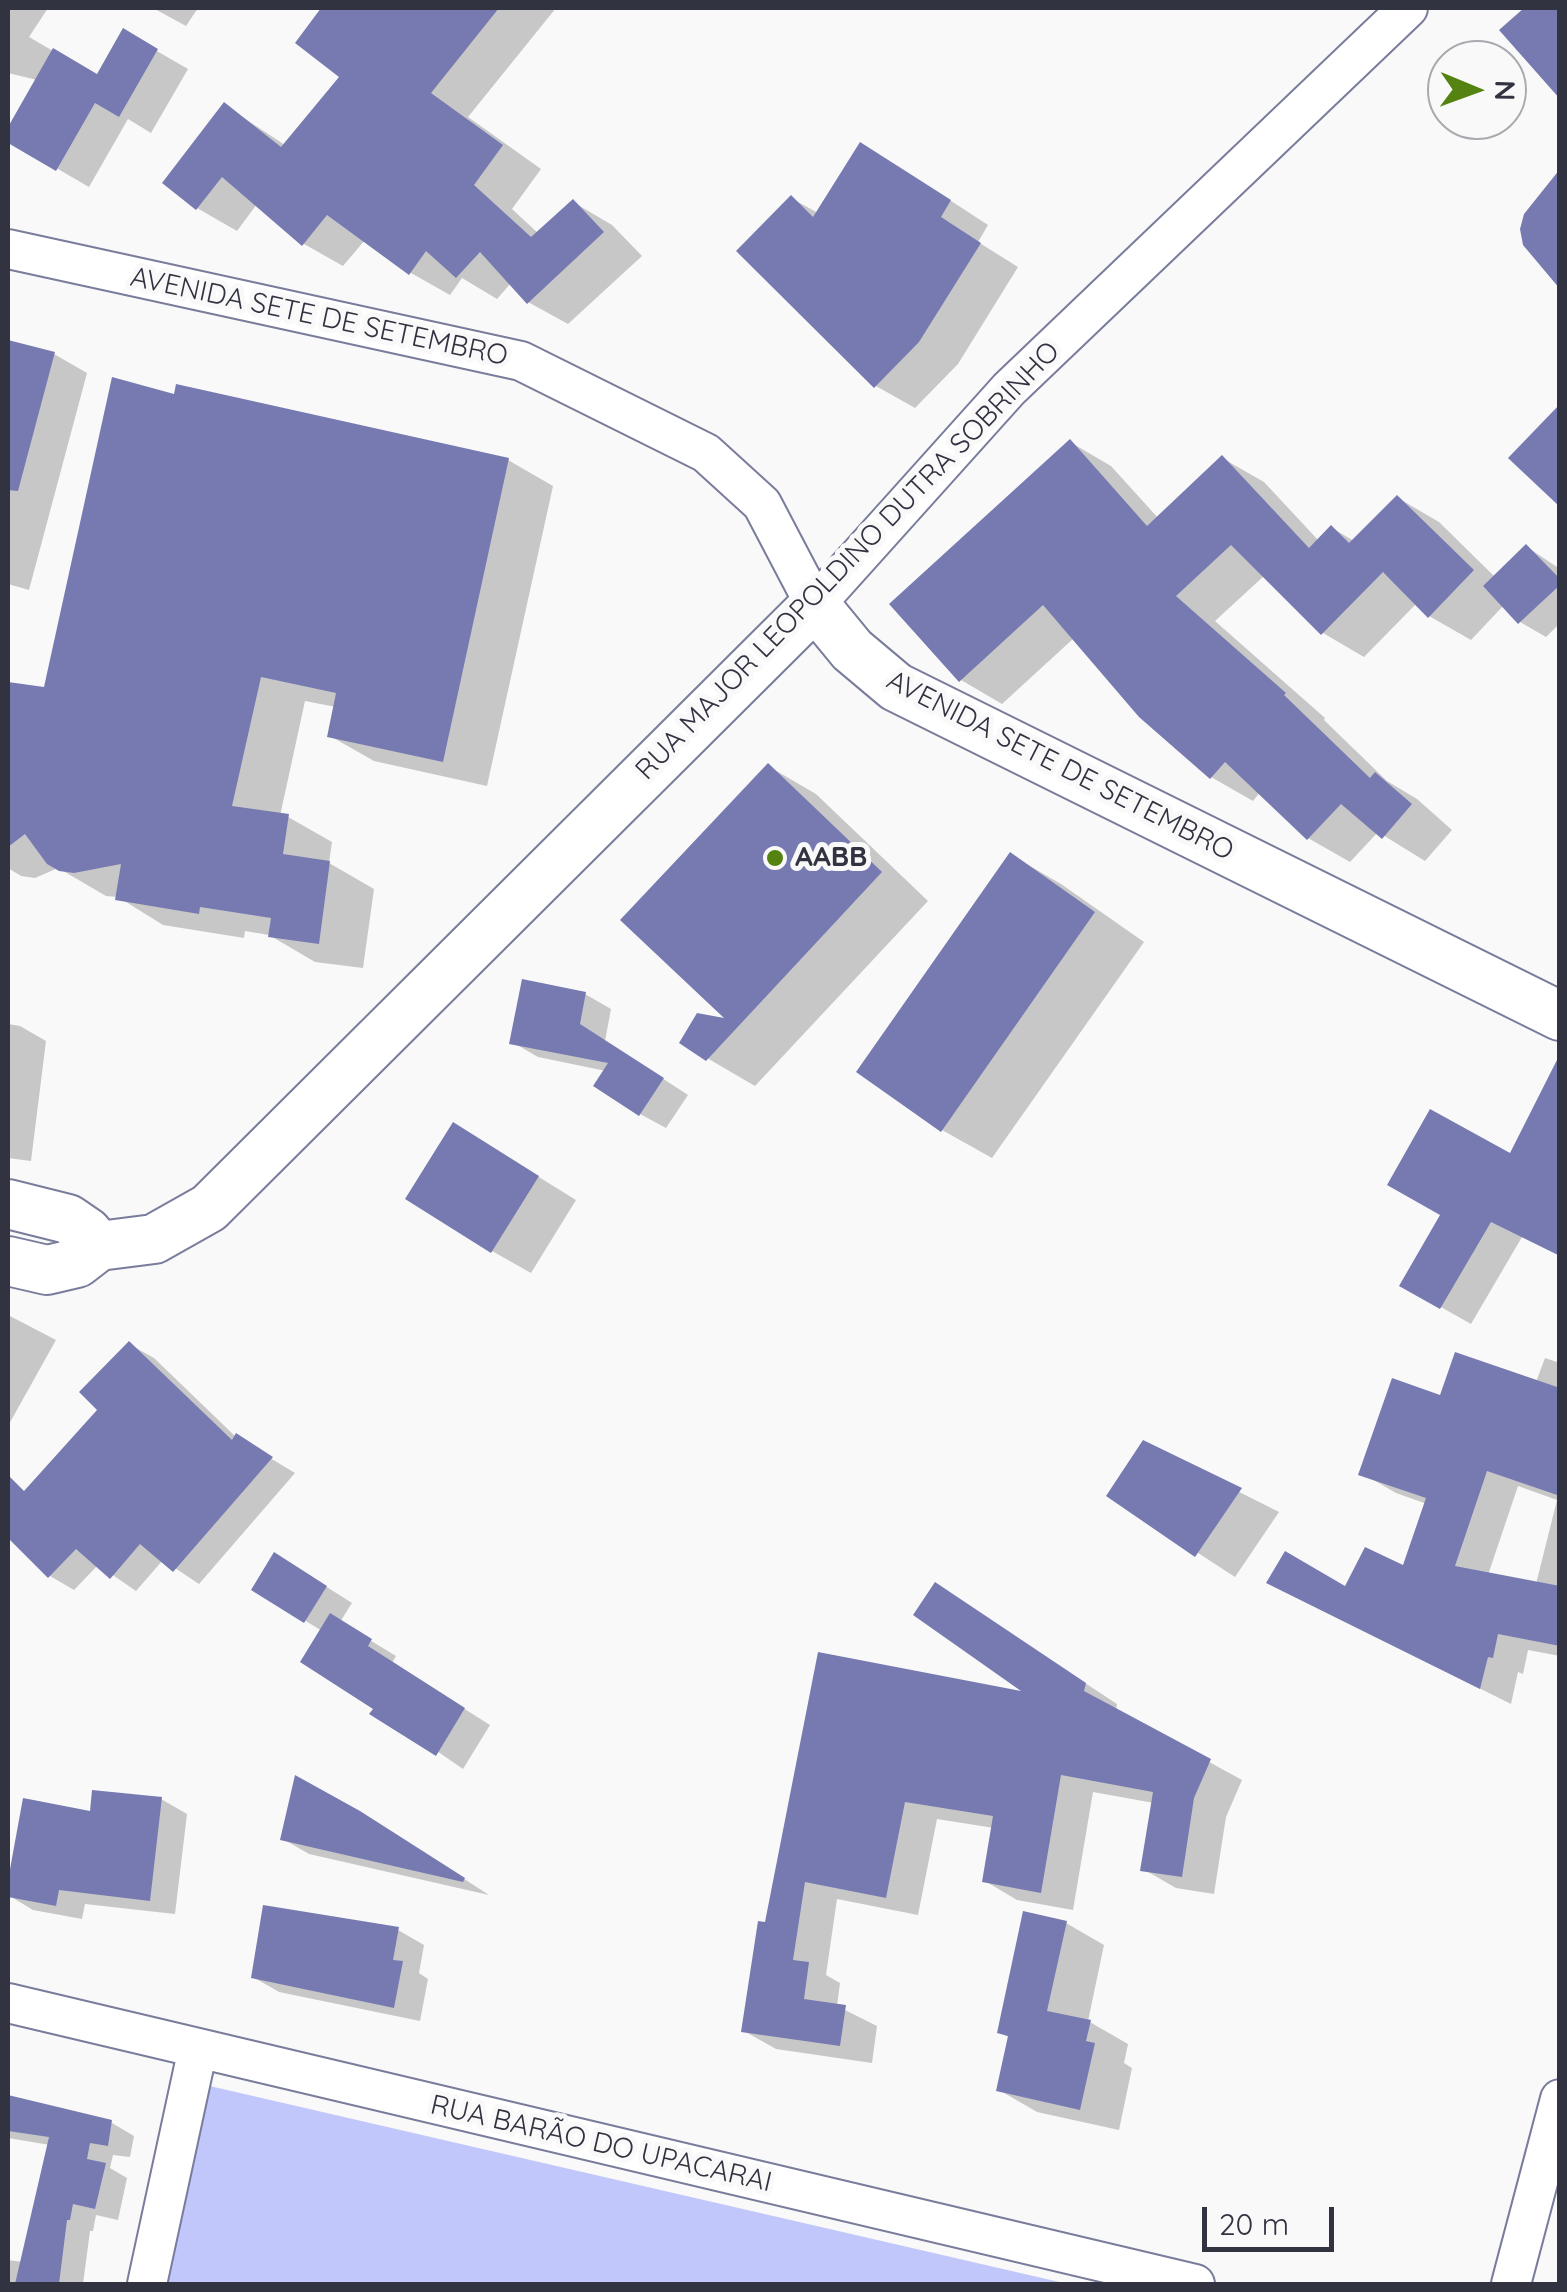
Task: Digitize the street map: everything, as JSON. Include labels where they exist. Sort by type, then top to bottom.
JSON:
[{"type":"street","name":"RUA MAJOR LEOPOLDINO DUTRA SOBRINHO","points":[[8,1261],[47,1270],[76,1264],[99,1246],[154,1239],[209,1208],[815,605],[1008,390],[1408,8]]},
{"type":"street","name":"AVENIDA SETE DE SETEMBRO","points":[[8,249],[521,361],[706,453],[762,504],[815,605],[852,650],[896,686],[1560,1016]]},
{"type":"street","points":[[8,1204],[68,1220],[88,1232],[99,1246]]},
{"type":"street","name":"RUA BARÃO DO UPACARAI","points":[[8,2004],[1195,2284]]},
{"type":"street","points":[[147,2284],[198,2048]]},
{"type":"street","points":[[1511,2284],[1560,2098]]},
{"type":"shaded area","points":[[201,2084],[1068,2284],[161,2284]]},
{"type":"building","points":[[321,8],[499,8],[431,93],[503,145],[474,185],[531,237],[573,199],[604,232],[527,304],[480,252],[456,278],[426,251],[409,275],[327,215],[302,246],[222,177],[196,210],[162,183],[224,102],[281,147],[339,77],[295,43]]},
{"type":"building","points":[[1524,8],[1560,8],[1560,99],[1527,62],[1527,40],[1508,40],[1499,30]]},
{"type":"building","points":[[123,28],[158,49],[119,117],[95,103],[56,171],[8,143],[8,127],[53,48],[97,74]]},
{"type":"building","points":[[860,142],[951,200],[941,217],[981,243],[919,342],[874,388],[736,251],[791,195],[813,217]]},
{"type":"building","points":[[1560,169],[1560,289],[1523,245],[1520,229],[1524,214]]},
{"type":"building","points":[[8,340],[55,352],[18,491],[8,490]]},
{"type":"building","points":[[112,377],[174,394],[176,384],[509,458],[443,762],[327,737],[336,693],[261,677],[232,806],[289,814],[283,854],[330,861],[319,944],[268,937],[271,918],[200,907],[199,914],[115,900],[121,864],[74,873],[59,871],[47,864],[25,834],[8,847],[8,682],[44,687]]},
{"type":"building","points":[[1560,404],[1560,507],[1508,458]]},
{"type":"building","points":[[1070,439],[1147,526],[1222,455],[1309,548],[1331,525],[1349,543],[1397,495],[1474,570],[1428,618],[1383,572],[1321,635],[1231,545],[1176,596],[1286,693],[1370,778],[1375,772],[1412,804],[1382,839],[1341,804],[1307,840],[1225,762],[1210,779],[1139,717],[1043,605],[959,682],[889,604]]},
{"type":"building","points":[[1526,544],[1560,579],[1560,585],[1518,624],[1483,586]]},
{"type":"building","points":[[768,763],[882,872],[706,1061],[679,1043],[697,1013],[724,1018],[620,920]]},
{"type":"building","points":[[1010,852],[1095,912],[941,1132],[856,1072]]},
{"type":"building","points":[[522,979],[586,992],[580,1024],[664,1078],[639,1116],[593,1086],[608,1063],[509,1044]]},
{"type":"building","points":[[1560,1054],[1560,1256],[1491,1222],[1440,1309],[1399,1286],[1440,1215],[1387,1185],[1430,1109],[1510,1153]]},
{"type":"building","points":[[453,1122],[539,1176],[491,1253],[405,1199]]},
{"type":"building","points":[[129,1341],[232,1440],[236,1433],[273,1457],[173,1572],[140,1544],[110,1579],[76,1549],[48,1578],[8,1538],[8,1475],[24,1491],[97,1410],[79,1392]]},
{"type":"building","points":[[1455,1352],[1560,1388],[1560,1496],[1487,1471],[1455,1566],[1560,1586],[1560,1646],[1498,1634],[1480,1689],[1266,1583],[1285,1551],[1345,1586],[1365,1547],[1403,1565],[1426,1498],[1358,1475],[1392,1378],[1440,1395]]},
{"type":"building","points":[[1143,1440],[1242,1488],[1195,1557],[1106,1496]]},
{"type":"building","points":[[274,1552],[327,1586],[304,1623],[251,1590]]},
{"type":"building","points":[[935,1582],[1086,1683],[1084,1691],[1211,1759],[1194,1798],[1182,1877],[1140,1871],[1153,1792],[1061,1775],[1041,1893],[982,1882],[993,1816],[905,1802],[886,1898],[805,1882],[793,1960],[809,1962],[804,1999],[846,2005],[840,2046],[741,2032],[758,1921],[765,1922],[818,1652],[1021,1691],[913,1615]]},
{"type":"building","points":[[330,1613],[372,1639],[368,1646],[465,1708],[436,1756],[369,1714],[373,1709],[300,1662]]},
{"type":"building","points":[[295,1775],[360,1811],[465,1878],[463,1882],[280,1840]]},
{"type":"building","points":[[92,1790],[162,1797],[150,1901],[59,1890],[56,1906],[8,1897],[23,1798],[90,1811]]},
{"type":"building","points":[[263,1905],[399,1927],[393,1960],[403,1961],[394,2008],[251,1978]]},
{"type":"building","points":[[1023,1911],[1067,1921],[1047,2011],[1091,2020],[1086,2041],[1095,2043],[1080,2110],[996,2091],[1008,2036],[997,2033]]},
{"type":"building","points":[[8,2095],[112,2120],[108,2146],[90,2143],[87,2159],[106,2163],[95,2209],[73,2204],[67,2220],[59,2284],[15,2284],[49,2137],[8,2131]]},
{"type":"place","name":"AABB","points":[[775,858]]}]
